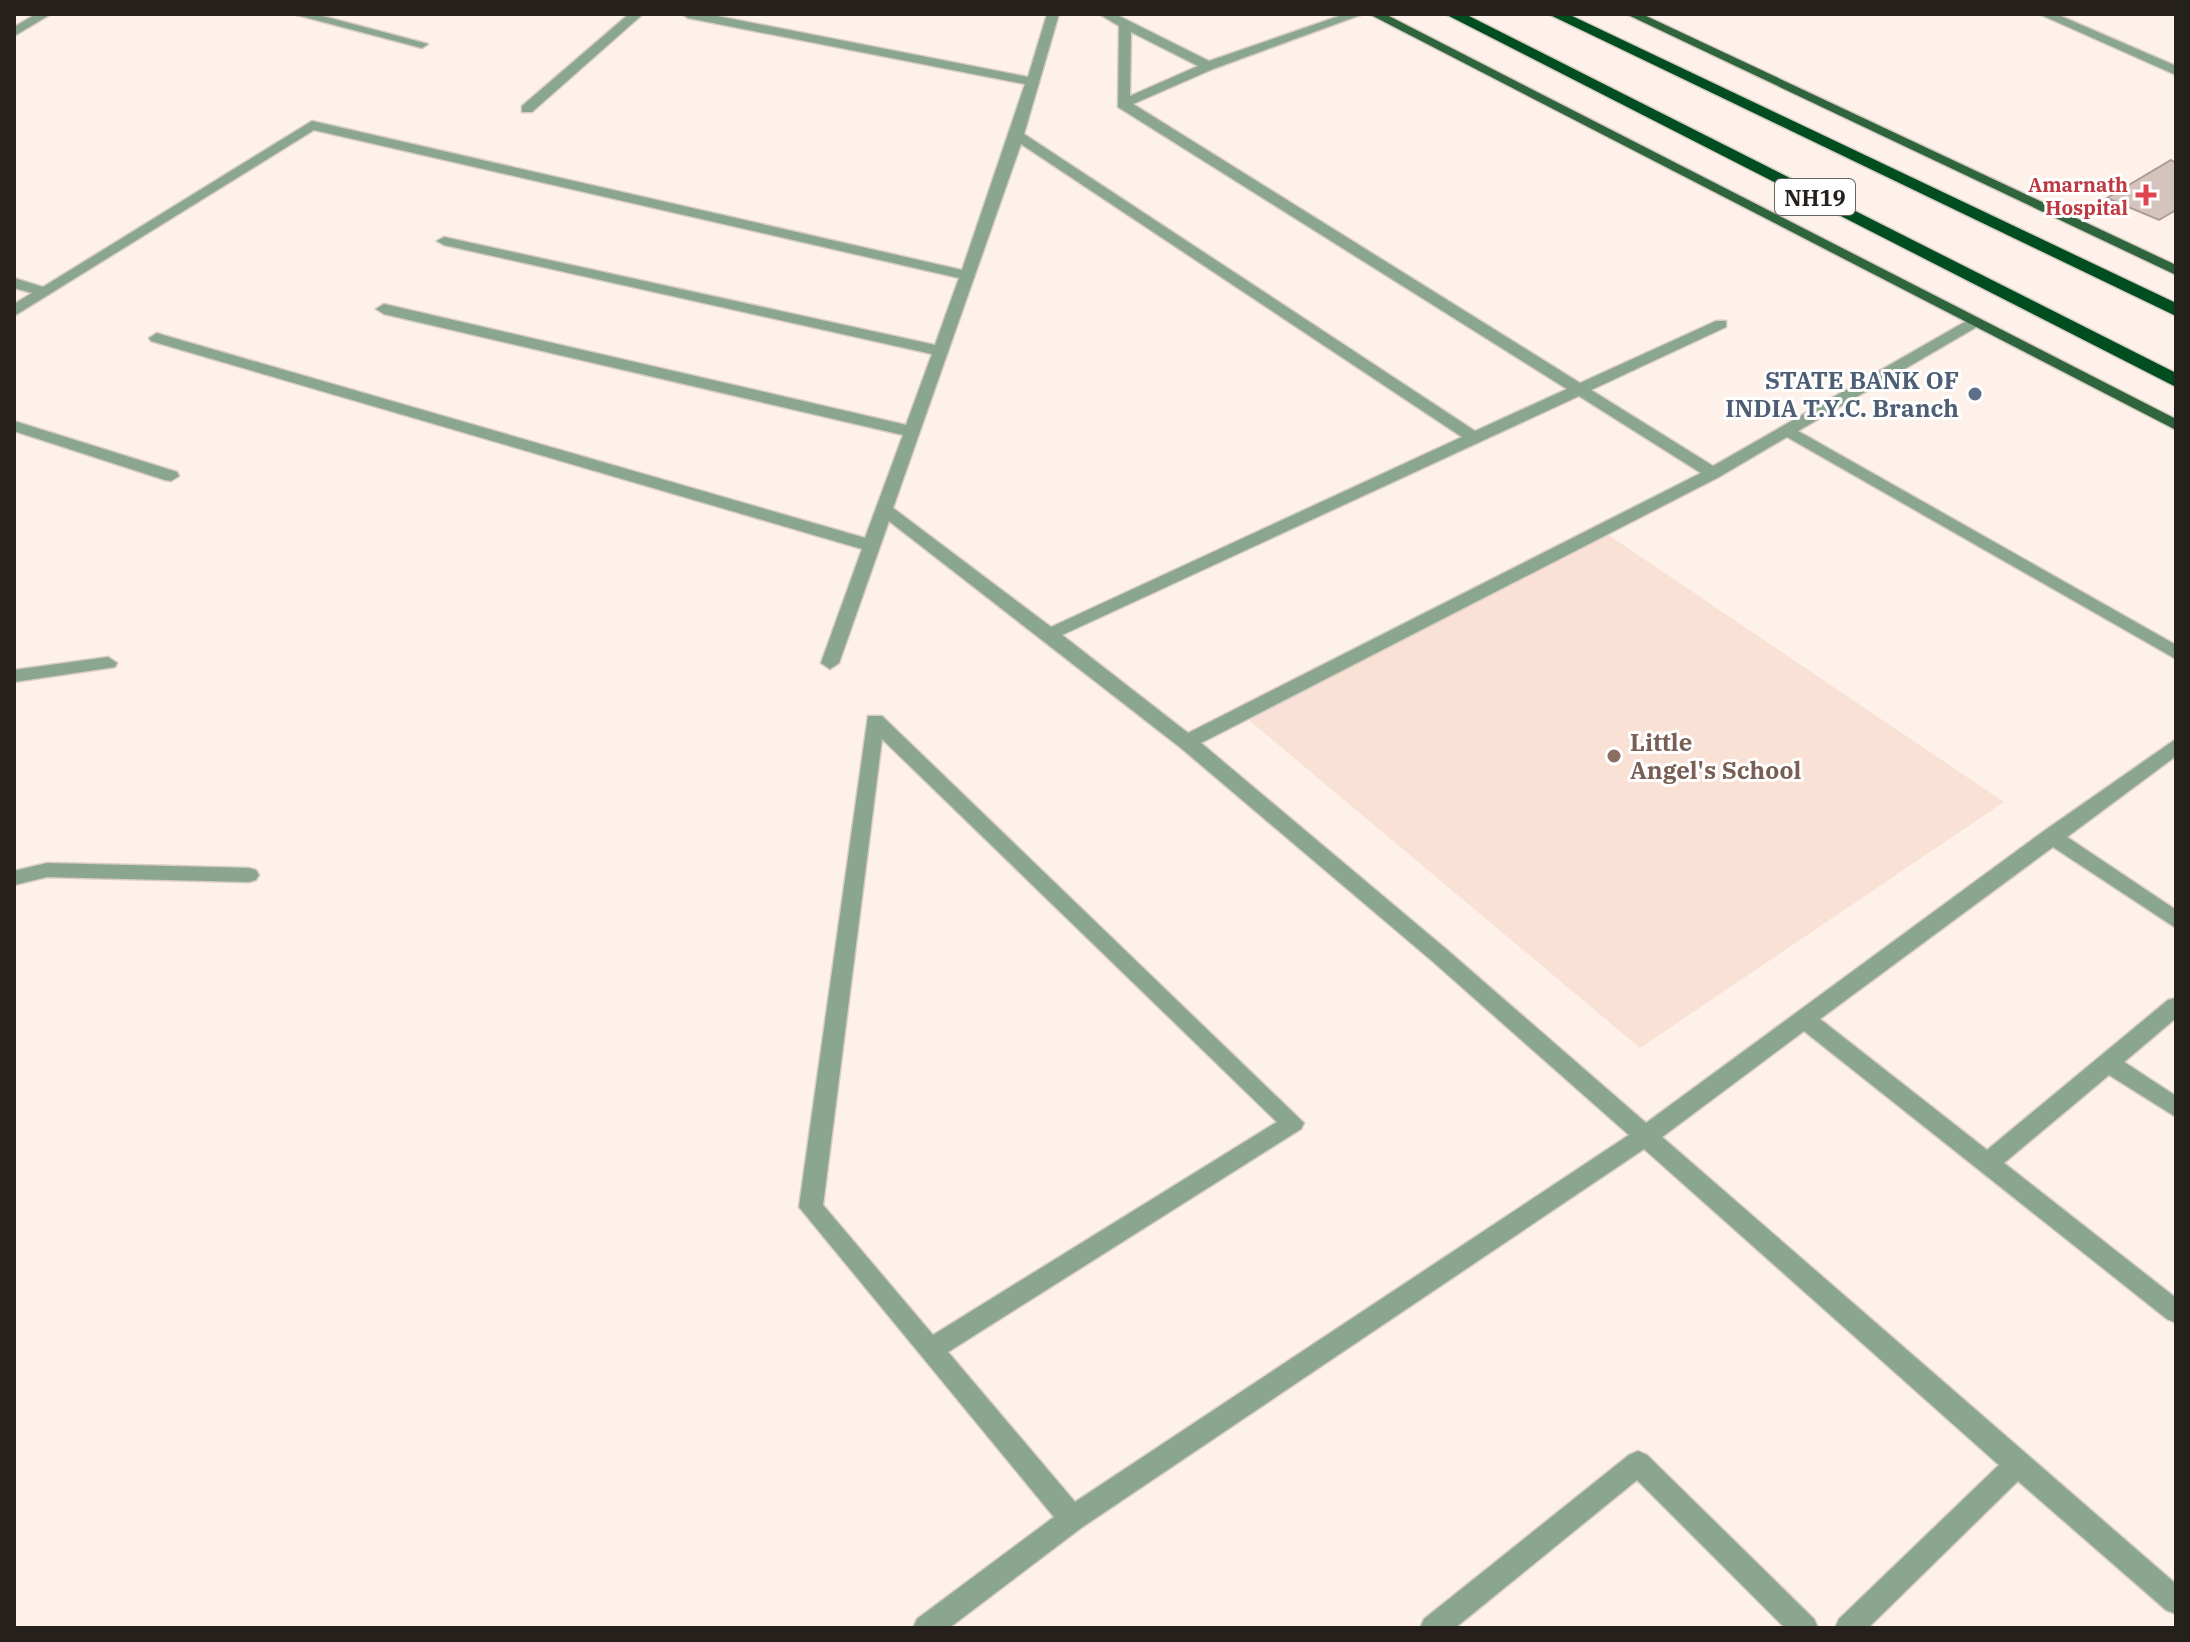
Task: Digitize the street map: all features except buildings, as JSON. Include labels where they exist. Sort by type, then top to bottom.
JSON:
[{"type":"highway","name":"NH19","points":[[1453,14],[2176,381]]},
{"type":"highway","name":"NH19","points":[[1556,14],[2176,310]]},
{"type":"main road","points":[[1375,14],[2176,425]]},
{"type":"main road","points":[[1632,14],[2176,271]]},
{"type":"street","points":[[14,32],[45,14]]},
{"type":"street","points":[[299,14],[422,44]]},
{"type":"street","points":[[527,109],[637,14]]},
{"type":"street","points":[[688,14],[1033,82]]},
{"type":"street","points":[[830,663],[1017,135],[1053,14]]},
{"type":"street","points":[[1105,14],[1208,66]]},
{"type":"street","points":[[1123,104],[1208,66],[1357,14]]},
{"type":"street","points":[[2048,14],[2176,71]]},
{"type":"street","points":[[1123,104],[1125,24]]},
{"type":"street","points":[[1123,104],[1713,473]]},
{"type":"street","points":[[14,311],[312,125],[968,276]]},
{"type":"street","points":[[1017,135],[1474,438]]},
{"type":"street","points":[[444,241],[941,351]]},
{"type":"street","points":[[14,283],[45,292]]},
{"type":"street","points":[[384,309],[913,432]]},
{"type":"street","points":[[1187,742],[1713,473],[1789,432],[1975,322]]},
{"type":"street","points":[[1048,635],[1721,324]]},
{"type":"street","points":[[157,338],[872,546]]},
{"type":"street","points":[[14,426],[171,476]]},
{"type":"street","points":[[1789,432],[2176,653]]},
{"type":"street","points":[[885,510],[1187,742],[1647,1135],[2016,1466],[2176,1601]]},
{"type":"street","points":[[14,676],[108,663]]},
{"type":"street","points":[[931,1350],[1293,1123],[875,721],[811,1207],[1072,1519]]},
{"type":"street","points":[[927,1628],[1072,1519],[1647,1135],[2176,746]]},
{"type":"street","points":[[2051,836],[2176,920]]},
{"type":"street","points":[[14,878],[47,870],[249,875]]},
{"type":"street","points":[[1987,1164],[2176,1006]]},
{"type":"street","points":[[1804,1019],[2176,1312]]},
{"type":"street","points":[[2108,1063],[2176,1108]]},
{"type":"street","points":[[1434,1628],[1638,1463],[1804,1628]]},
{"type":"street","points":[[1849,1628],[2016,1466]]},
{"type":"shaded area","name":"Little Angel's School","points":[[1595,526],[2004,802],[1640,1048],[1238,711]]},
{"type":"place","name":"Amarnath Hospital","points":[[2146,195]]},
{"type":"place","name":"STATE BANK OF INDIA T.Y.C. Branch","points":[[1975,394]]},
{"type":"place","name":"Little Angel's School","points":[[1614,756]]}]
